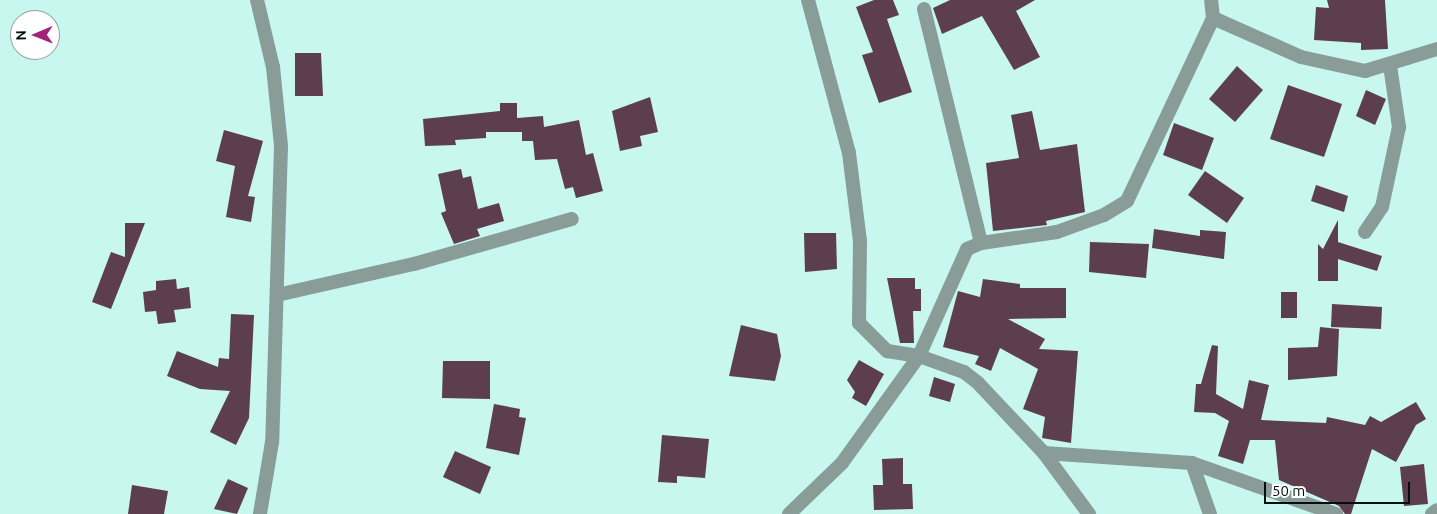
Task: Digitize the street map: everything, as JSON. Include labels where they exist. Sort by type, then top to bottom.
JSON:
[{"type":"street","points":[[257,0],[273,67],[281,146],[272,442],[260,514]]},
{"type":"street","points":[[808,0],[848,153],[860,241],[859,323],[887,351],[919,356],[964,372],[996,399],[1044,453],[1089,514]]},
{"type":"street","points":[[789,514],[842,463],[919,356],[960,259],[981,243],[1057,232],[1104,215],[1127,201],[1213,18],[1211,0]]},
{"type":"street","points":[[924,9],[981,243]]},
{"type":"street","points":[[1213,18],[1301,57],[1365,71],[1437,50]]},
{"type":"street","points":[[1365,232],[1382,207],[1399,127],[1390,65]]},
{"type":"street","points":[[277,295],[414,264],[572,219]]},
{"type":"street","points":[[1044,453],[1192,463],[1336,514]]},
{"type":"street","points":[[1192,463],[1210,514]]},
{"type":"street","points":[[1432,514],[1437,510]]},
{"type":"building","points":[[874,0],[893,0],[899,15],[887,19],[912,92],[879,103],[862,55],[873,52],[856,7]]},
{"type":"building","points":[[950,0],[1035,0],[1016,11],[1040,57],[1014,70],[982,16],[942,34],[933,8]]},
{"type":"building","points":[[1327,0],[1385,0],[1388,49],[1361,50],[1361,43],[1314,40],[1316,7],[1329,8]]},
{"type":"building","points":[[295,53],[321,53],[323,96],[295,96]]},
{"type":"building","points":[[1237,66],[1263,90],[1235,122],[1209,99]]},
{"type":"building","points":[[1288,85],[1342,104],[1324,157],[1270,139]]},
{"type":"building","points":[[1366,90],[1386,99],[1375,125],[1356,116]]},
{"type":"building","points":[[650,97],[658,132],[640,136],[642,146],[620,151],[612,111]]},
{"type":"building","points":[[500,103],[517,103],[517,118],[543,116],[544,127],[579,120],[586,155],[593,153],[603,191],[576,198],[573,187],[565,189],[557,159],[535,160],[533,141],[522,141],[522,132],[486,132],[486,138],[455,140],[456,145],[425,146],[423,119],[500,111]]},
{"type":"building","points":[[1032,111],[1040,150],[1077,144],[1085,212],[1046,221],[1047,225],[993,231],[986,163],[1019,158],[1011,115]]},
{"type":"building","points":[[1174,123],[1214,138],[1202,170],[1163,155]]},
{"type":"building","points":[[224,130],[263,141],[248,196],[255,197],[251,222],[226,217],[235,166],[216,161]]},
{"type":"building","points":[[461,169],[463,178],[471,176],[478,209],[499,203],[504,221],[477,229],[480,236],[454,244],[441,213],[446,211],[438,174]]},
{"type":"building","points":[[1205,171],[1244,198],[1227,223],[1188,195]]},
{"type":"building","points":[[1316,185],[1348,196],[1344,212],[1311,201]]},
{"type":"building","points":[[1338,220],[1338,242],[1382,256],[1377,271],[1338,259],[1338,281],[1318,281],[1318,244],[1323,249]]},
{"type":"building","points":[[125,223],[145,223],[111,309],[92,302],[111,252],[125,257]]},
{"type":"building","points":[[1154,229],[1200,236],[1200,230],[1226,232],[1224,259],[1152,248]]},
{"type":"building","points":[[804,233],[836,233],[837,269],[805,272]]},
{"type":"building","points":[[1090,242],[1149,244],[1146,278],[1089,272]]},
{"type":"building","points":[[887,278],[915,278],[915,289],[921,289],[921,311],[913,311],[914,343],[900,343]]},
{"type":"building","points":[[176,279],[177,289],[189,287],[191,308],[174,310],[176,322],[158,324],[156,311],[145,312],[143,292],[156,290],[156,281]]},
{"type":"building","points":[[983,279],[1020,284],[1020,288],[1066,288],[1066,318],[1008,319],[1045,339],[1039,349],[1078,351],[1071,443],[1042,438],[1045,417],[1023,409],[1038,369],[1000,348],[991,371],[975,364],[979,356],[943,347],[958,291],[980,297]]},
{"type":"building","points":[[1281,292],[1297,292],[1297,318],[1281,318]]},
{"type":"building","points":[[1332,304],[1382,307],[1381,329],[1331,327]]},
{"type":"building","points":[[231,314],[254,315],[249,418],[236,445],[210,432],[230,391],[200,389],[167,376],[177,351],[218,367],[219,358],[229,359]]},
{"type":"building","points":[[741,325],[777,334],[781,356],[775,381],[729,376]]},
{"type":"building","points":[[1320,327],[1339,329],[1337,376],[1288,380],[1288,348],[1318,347]]},
{"type":"building","points":[[1212,345],[1218,346],[1216,394],[1243,409],[1249,380],[1269,385],[1261,420],[1326,423],[1327,417],[1365,425],[1370,416],[1381,422],[1416,402],[1426,419],[1416,425],[1396,462],[1372,449],[1351,514],[1345,514],[1339,506],[1279,480],[1275,440],[1250,440],[1243,464],[1218,456],[1229,421],[1215,413],[1194,412],[1196,384],[1201,384]]},
{"type":"building","points":[[859,360],[884,374],[866,406],[852,398],[855,392],[847,380]]},
{"type":"building","points":[[443,361],[490,361],[490,399],[442,398]]},
{"type":"building","points":[[934,377],[955,384],[950,402],[929,396]]},
{"type":"building","points":[[494,404],[520,409],[519,417],[526,418],[519,455],[486,448]]},
{"type":"building","points":[[662,435],[709,439],[705,478],[677,476],[677,483],[658,482]]},
{"type":"building","points":[[455,451],[491,467],[480,494],[443,477]]},
{"type":"building","points":[[903,458],[903,484],[912,484],[913,509],[874,510],[873,485],[883,485],[882,459]]},
{"type":"building","points":[[1424,464],[1428,504],[1404,506],[1400,467]]},
{"type":"building","points":[[228,479],[248,488],[237,514],[214,509]]},
{"type":"building","points":[[132,485],[168,491],[164,514],[128,514]]}]
